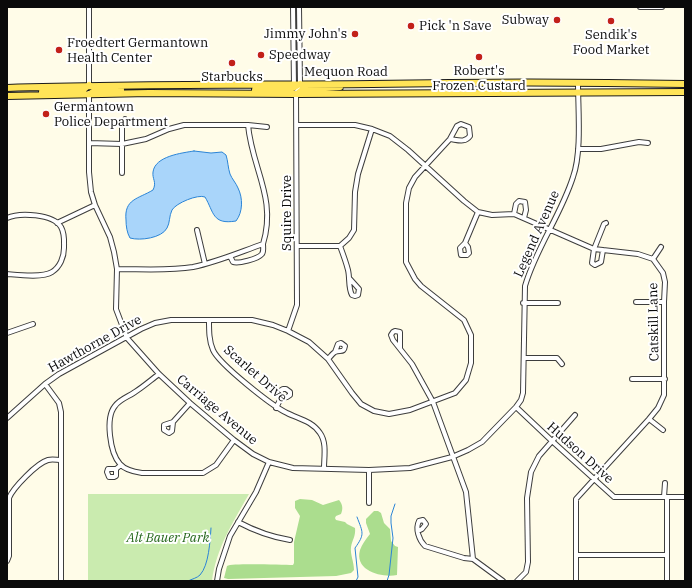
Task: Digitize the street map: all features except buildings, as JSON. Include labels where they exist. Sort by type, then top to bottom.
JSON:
[{"type":"main road","name":"Mequon Road","points":[[7,88],[89,85],[296,85],[578,82],[685,84]]},
{"type":"main road","points":[[296,94],[306,89],[325,89],[357,84]]},
{"type":"main road","points":[[31,96],[54,91],[83,90],[89,85]]},
{"type":"main road","points":[[89,95],[93,91],[124,88],[136,85]]},
{"type":"main road","points":[[151,85],[151,93]]},
{"type":"main road","points":[[242,93],[296,85]]},
{"type":"main road","points":[[675,92],[685,95]]},
{"type":"main road","name":"Mequon Road","points":[[7,96],[151,93],[296,94],[685,92]]},
{"type":"street","points":[[89,7],[89,172],[91,192],[95,205],[110,237],[117,269],[116,309],[127,338]]},
{"type":"street","name":"Squire Drive","points":[[288,330],[297,305],[297,125],[293,7]]},
{"type":"street","name":"Squire Drive","points":[[296,94],[299,7]]},
{"type":"street","points":[[640,7],[662,7]]},
{"type":"street","name":"Legend Avenue","points":[[452,457],[482,442],[521,400],[523,393],[525,286],[529,270],[550,229],[573,178],[577,164],[578,82]]},
{"type":"street","points":[[122,173],[122,126],[125,119]]},
{"type":"street","name":"Hawthorne Drive","points":[[7,418],[58,374],[127,338],[141,329],[155,323],[171,320],[252,320],[273,324],[288,330],[310,342],[328,359],[361,404],[374,411],[389,414],[410,410],[455,393],[466,380],[471,363],[471,335],[464,320],[414,279],[406,262],[406,203],[409,188],[415,177],[450,139],[457,126],[461,124],[469,127],[470,136],[467,140],[463,141],[450,139]]},
{"type":"street","points":[[89,143],[122,144],[146,139],[169,128],[184,125],[248,125],[267,127]]},
{"type":"street","points":[[230,256],[233,262],[239,263],[260,256],[263,251],[267,225],[267,200],[249,139],[248,125]]},
{"type":"street","points":[[297,125],[355,125],[372,129],[390,136],[464,202],[478,212],[492,215],[514,214],[594,249],[638,254],[653,259],[661,247]]},
{"type":"street","points":[[297,246],[340,246],[349,238],[354,230],[355,192],[358,174],[372,129]]},
{"type":"street","points":[[578,149],[601,149],[639,142],[648,143]]},
{"type":"street","points":[[514,214],[516,204],[519,201],[525,202],[527,205],[524,218]]},
{"type":"street","points":[[57,223],[95,205]]},
{"type":"street","points":[[465,242],[478,212]]},
{"type":"street","points":[[7,218],[35,214],[47,217],[57,223],[64,235],[64,256],[52,272],[43,275],[7,274]]},
{"type":"street","points":[[603,250],[600,262],[595,265],[592,263],[594,249],[604,224],[606,223]]},
{"type":"street","points":[[197,230],[205,264]]},
{"type":"street","points":[[117,269],[181,269],[205,264],[263,244]]},
{"type":"street","points":[[340,246],[350,279]]},
{"type":"street","name":"Catskill Lane","points":[[576,581],[576,499],[658,408],[664,395],[665,282],[663,272],[653,259]]},
{"type":"street","points":[[636,302],[664,302]]},
{"type":"street","points":[[524,303],[558,303]]},
{"type":"street","name":"Scarlet Drive","points":[[209,320],[210,339],[214,351],[222,363],[276,408],[312,424],[321,433],[325,446],[324,468]]},
{"type":"street","points":[[7,333],[33,324]]},
{"type":"street","name":"Carriage Avenue","points":[[127,338],[159,374],[190,403],[234,440],[253,454],[269,462],[293,468],[369,470],[410,468],[452,457]]},
{"type":"street","points":[[400,348],[412,364],[433,402],[466,492],[473,559]]},
{"type":"street","points":[[328,359],[336,352]]},
{"type":"street","points":[[524,358],[558,358],[562,364]]},
{"type":"street","points":[[159,374],[134,393],[121,399],[114,407],[110,421],[110,436],[115,458],[121,465],[133,471],[142,473],[203,473],[216,465],[234,440]]},
{"type":"street","points":[[632,379],[665,379]]},
{"type":"street","points":[[45,384],[59,403],[61,412],[61,581]]},
{"type":"street","points":[[276,408],[282,398]]},
{"type":"street","points":[[173,422],[190,403]]},
{"type":"street","name":"Hudson Drive","points":[[516,407],[614,497],[685,497]]},
{"type":"street","points":[[517,581],[526,572],[528,562],[527,498],[531,472],[539,456],[575,415]]},
{"type":"street","points":[[649,418],[663,430]]},
{"type":"street","points":[[7,561],[9,556],[9,498],[16,486],[40,464],[48,460],[61,460]]},
{"type":"street","points":[[218,580],[224,551],[230,536],[256,492],[269,462]]},
{"type":"street","points":[[116,469],[121,465]]},
{"type":"street","points":[[369,470],[369,503]]},
{"type":"street","points":[[664,483],[666,497],[667,581]]},
{"type":"street","points":[[238,522],[253,530],[272,537],[290,540]]},
{"type":"street","points":[[418,531],[421,542],[425,546],[464,558],[473,559],[503,581]]},
{"type":"street","points":[[576,555],[667,555]]},
{"type":"green space","name":"Alt Bauer Park","points":[[88,494],[249,494],[231,525],[221,547],[212,581],[88,581]]},
{"type":"green space","points":[[300,499],[312,500],[323,505],[339,500],[342,505],[342,510],[341,514],[336,516],[336,520],[345,522],[355,528],[351,550],[354,570],[351,573],[336,576],[224,578],[227,566],[231,565],[293,565],[294,542],[300,516],[295,508],[295,501]]},
{"type":"green space","points":[[374,511],[381,513],[384,523],[390,529],[391,541],[398,547],[397,575],[391,576],[371,572],[361,563],[359,557],[360,550],[370,534],[366,519]]},
{"type":"water","points":[[194,151],[211,153],[222,152],[226,155],[230,174],[241,196],[242,205],[236,221],[228,222],[218,219],[212,212],[205,197],[202,196],[182,202],[174,207],[171,212],[169,224],[161,234],[145,239],[130,238],[126,225],[127,208],[133,200],[153,190],[155,185],[153,172],[155,167],[159,162],[170,156]]},
{"type":"waterway","points":[[387,581],[393,538],[391,516],[395,504]]},
{"type":"waterway","points":[[356,581],[358,577],[355,548],[362,536],[361,527],[357,517]]},
{"type":"waterway","points":[[188,581],[196,578],[203,571],[208,553],[211,528]]},
{"type":"place","name":"Subway","points":[[557,20]]},
{"type":"place","name":"Sendik's Food Market","points":[[611,21]]},
{"type":"place","name":"Pick 'n Save","points":[[411,26]]},
{"type":"place","name":"Jimmy John's","points":[[355,34]]},
{"type":"place","name":"Froedtert Germantown Health Center","points":[[59,50]]},
{"type":"place","name":"Speedway","points":[[261,55]]},
{"type":"place","name":"Robert's Frozen Custard","points":[[479,57]]},
{"type":"place","name":"Starbucks","points":[[232,63]]},
{"type":"place","name":"Germantown Police Department","points":[[46,114]]}]
